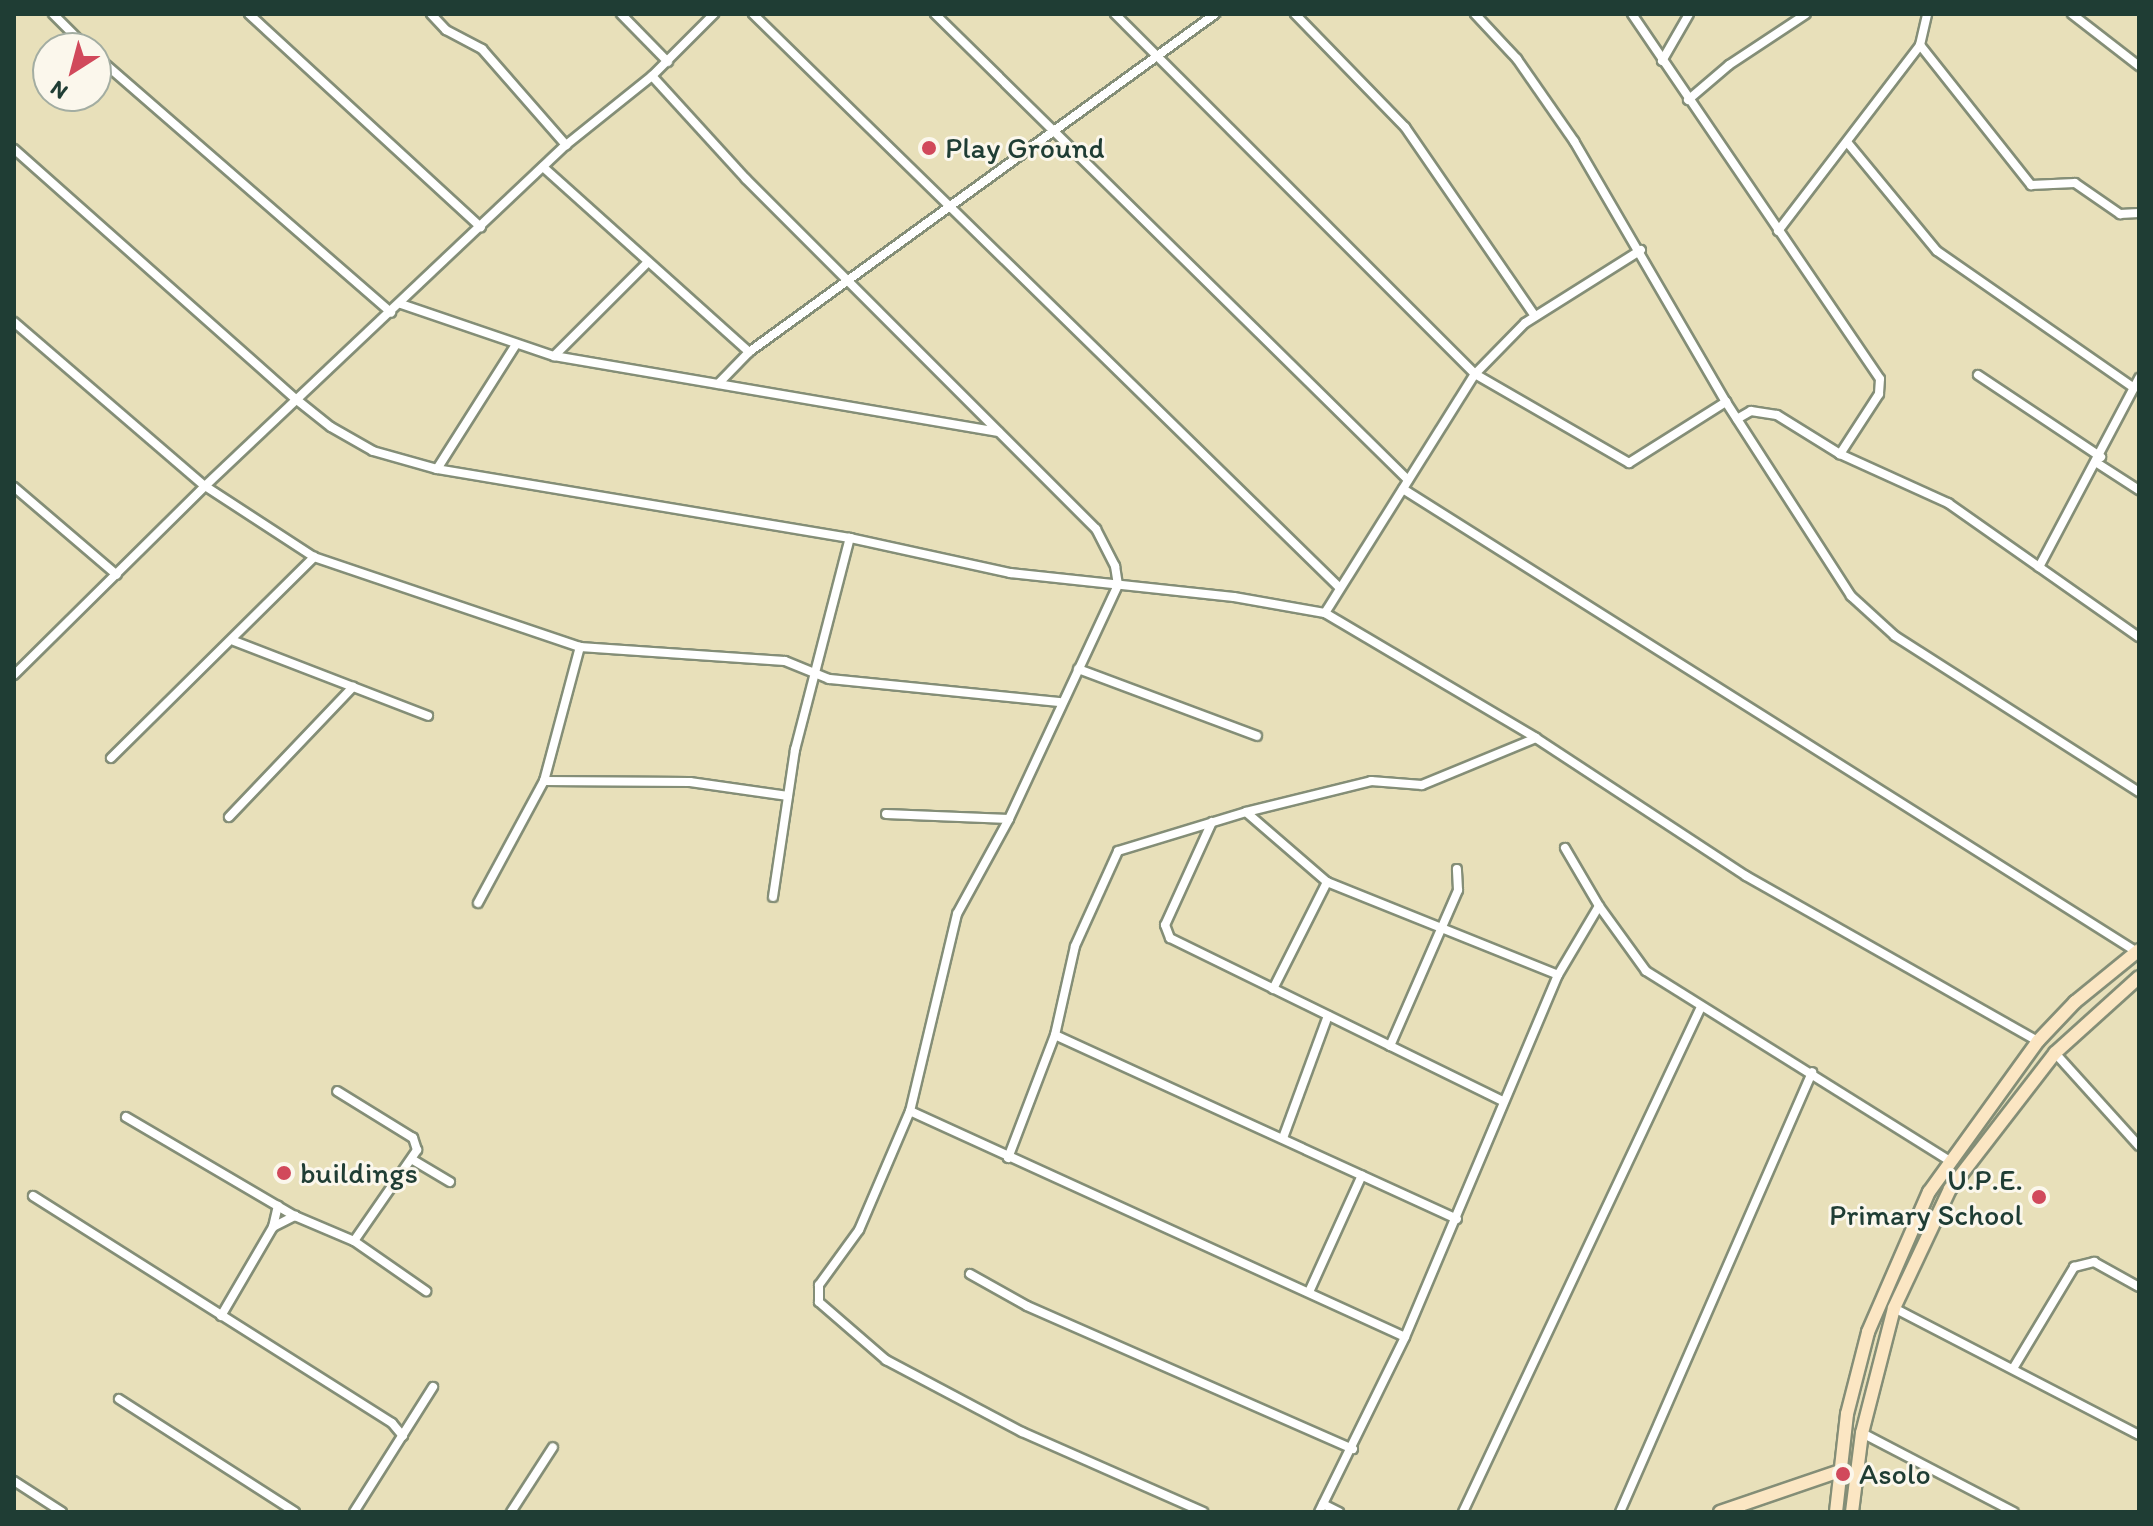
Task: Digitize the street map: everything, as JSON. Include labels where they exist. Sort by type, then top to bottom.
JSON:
[{"type":"street","points":[[53,14],[71,32]]},
{"type":"street","points":[[249,14],[481,227]]},
{"type":"street","points":[[431,14],[446,30],[482,49],[566,145]]},
{"type":"street","points":[[621,14],[668,62]]},
{"type":"street","points":[[14,675],[205,486],[566,145],[668,62],[714,14]]},
{"type":"street","points":[[753,14],[1339,587]]},
{"type":"street","points":[[935,14],[1405,485],[2138,951],[2075,1002],[2038,1041],[1948,1160],[1878,1303],[1847,1414],[1837,1472],[1836,1512]]},
{"type":"street","points":[[1115,14],[1475,374],[1629,463],[1726,402]]},
{"type":"street","points":[[718,384],[749,352],[953,208],[1215,14]]},
{"type":"street","points":[[1295,14],[1405,127],[1535,316]]},
{"type":"street","points":[[1475,14],[1543,93],[1641,250],[1726,402],[1851,596],[1872,618],[2139,792]]},
{"type":"street","points":[[1632,14],[1880,379],[1879,394],[1840,454]]},
{"type":"street","points":[[1662,61],[1689,14]]},
{"type":"street","points":[[1688,100],[1729,65],[1806,14]]},
{"type":"street","points":[[1778,231],[1920,45],[1927,14]]},
{"type":"street","points":[[2072,14],[2139,66]]},
{"type":"street","points":[[1920,45],[2031,185],[2075,183],[2120,214],[2139,213]]},
{"type":"street","points":[[112,70],[391,312]]},
{"type":"street","points":[[652,76],[746,179],[850,278],[1096,529],[1115,566],[1118,585],[1060,702],[1009,819],[951,929],[910,1111],[859,1230],[819,1285],[819,1302],[886,1360],[1022,1432],[1203,1512]]},
{"type":"street","points":[[1847,142],[1946,258],[2134,388]]},
{"type":"street","points":[[14,149],[297,400],[331,427],[373,451],[437,469],[850,538],[1010,573],[1325,613],[1536,738],[1746,876],[2038,1041]]},
{"type":"street","points":[[543,167],[749,352]]},
{"type":"street","points":[[1325,613],[1475,374],[1535,316],[1641,250]]},
{"type":"street","points":[[554,356],[647,263]]},
{"type":"street","points":[[401,304],[515,346],[554,356],[1000,432]]},
{"type":"street","points":[[14,322],[205,486],[314,557],[580,647],[785,661],[829,679],[1060,702]]},
{"type":"street","points":[[437,469],[515,346]]},
{"type":"street","points":[[1978,375],[2139,490]]},
{"type":"street","points":[[2039,567],[2099,460],[2139,378]]},
{"type":"street","points":[[1737,419],[1751,411],[1777,415],[1840,454],[1948,503],[2139,637]]},
{"type":"street","points":[[14,487],[117,575]]},
{"type":"street","points":[[773,897],[788,796],[813,671],[850,538]]},
{"type":"street","points":[[111,758],[234,641],[314,557]]},
{"type":"street","points":[[234,641],[428,716]]},
{"type":"street","points":[[478,903],[544,781],[580,647]]},
{"type":"street","points":[[1078,669],[1257,736]]},
{"type":"street","points":[[229,817],[353,687]]},
{"type":"street","points":[[1008,1158],[1055,1035],[1075,946],[1114,856],[1124,847],[1371,781],[1422,785],[1536,738]]},
{"type":"street","points":[[544,781],[690,782],[788,796]]},
{"type":"street","points":[[1246,812],[1327,882],[1558,975]]},
{"type":"street","points":[[886,814],[1009,819]]},
{"type":"street","points":[[1212,822],[1165,932],[1273,989],[1501,1100]]},
{"type":"street","points":[[1565,848],[1599,906],[1646,971],[1812,1072],[1948,1160]]},
{"type":"street","points":[[1390,1046],[1458,890],[1457,869]]},
{"type":"street","points":[[1273,989],[1327,882]]},
{"type":"street","points":[[1339,1512],[1321,1508],[1353,1449],[1405,1337],[1457,1219],[1501,1100],[1558,975],[1599,906]]},
{"type":"street","points":[[1852,1512],[1862,1433],[1894,1308],[1962,1169],[2055,1053],[2139,977]]},
{"type":"street","points":[[1463,1512],[1701,1007]]},
{"type":"street","points":[[1283,1138],[1328,1016]]},
{"type":"street","points":[[1055,1035],[1457,1219]]},
{"type":"street","points":[[2055,1053],[2139,1146]]},
{"type":"street","points":[[1620,1512],[1812,1072]]},
{"type":"street","points":[[337,1091],[413,1138],[413,1160],[354,1241]]},
{"type":"street","points":[[910,1111],[1405,1337]]},
{"type":"street","points":[[126,1117],[295,1216],[354,1241],[426,1291]]},
{"type":"street","points":[[413,1160],[450,1182]]},
{"type":"street","points":[[1309,1292],[1362,1175]]},
{"type":"street","points":[[33,1196],[392,1423],[403,1436]]},
{"type":"street","points":[[221,1316],[273,1227],[278,1206]]},
{"type":"street","points":[[273,1227],[295,1216]]},
{"type":"street","points":[[2014,1367],[2074,1267],[2082,1261],[2139,1287]]},
{"type":"street","points":[[970,1274],[1027,1306],[1353,1449]]},
{"type":"street","points":[[1894,1308],[2014,1367],[2139,1435]]},
{"type":"street","points":[[354,1512],[433,1387]]},
{"type":"street","points":[[119,1399],[295,1512]]},
{"type":"street","points":[[1862,1433],[2014,1512]]},
{"type":"street","points":[[511,1512],[553,1447]]},
{"type":"street","points":[[1720,1512],[1837,1472]]},
{"type":"street","points":[[14,1481],[62,1512]]},
{"type":"place","name":"Play Ground","points":[[929,148]]},
{"type":"place","name":"buildings","points":[[284,1173]]},
{"type":"place","name":"U.P.E. Primary School","points":[[2039,1197]]},
{"type":"place","name":"Asolo","points":[[1843,1474]]}]
